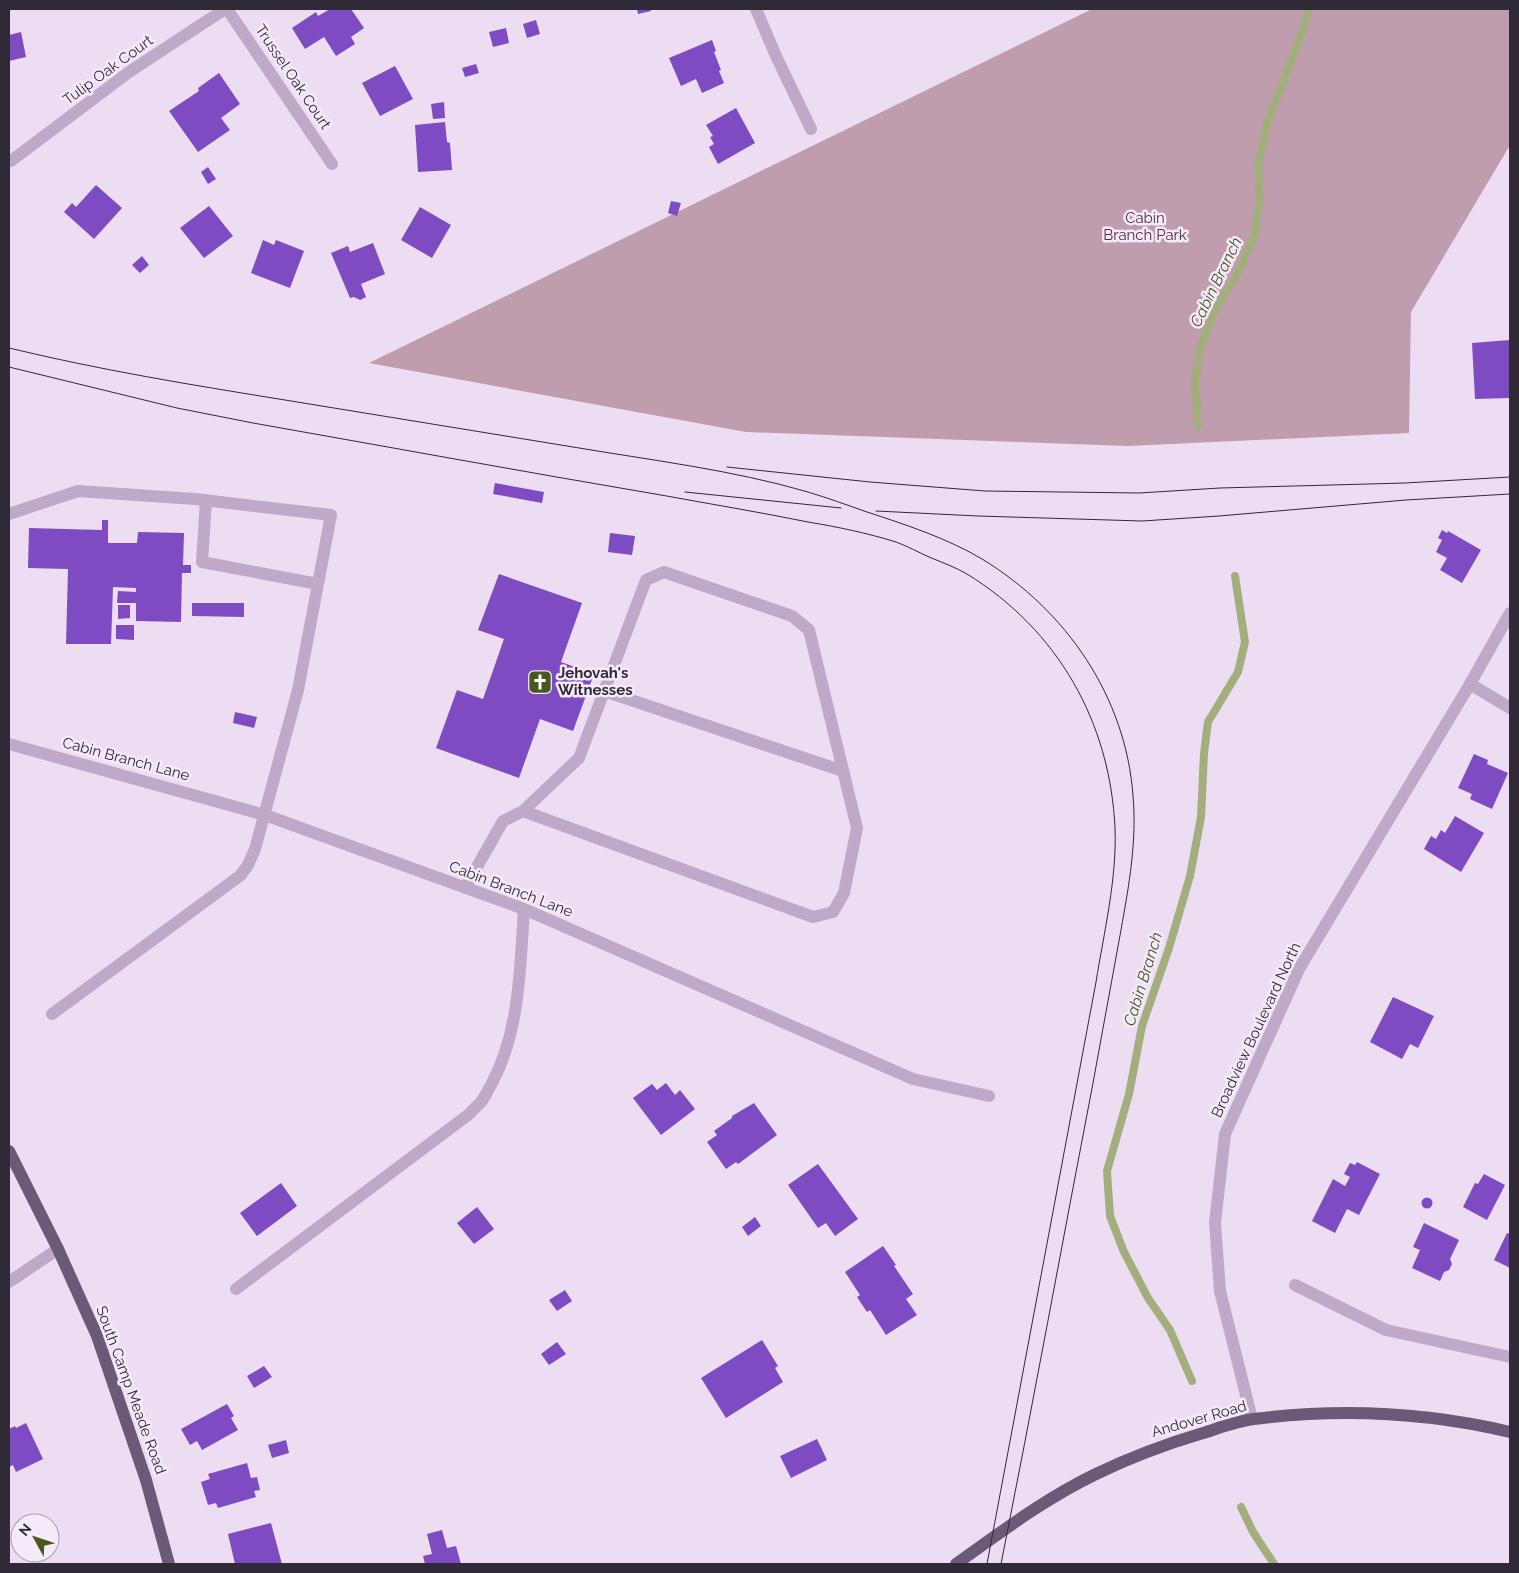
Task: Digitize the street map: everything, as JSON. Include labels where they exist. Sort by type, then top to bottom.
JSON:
[{"type":"main road","name":"South Camp Meade Road","points":[[9,1151],[58,1249],[97,1336],[146,1480],[169,1564]]},
{"type":"main road","name":"Andover Road","points":[[956,1564],[1017,1521],[1095,1474],[1134,1456],[1252,1419],[1324,1414],[1401,1414],[1462,1421],[1510,1432]]},
{"type":"street","name":"Tulip Oak Court","points":[[12,161],[129,72],[226,9]]},
{"type":"street","name":"Trussel Oak Court","points":[[226,9],[332,164]]},
{"type":"street","points":[[756,9],[811,129]]},
{"type":"street","points":[[9,514],[78,491],[206,500],[331,515],[298,690],[265,814],[255,849],[248,865],[241,875],[52,1014]]},
{"type":"street","points":[[206,500],[202,562],[318,584]]},
{"type":"street","points":[[465,888],[503,821],[523,811],[579,758],[646,580],[664,572],[792,616],[809,630],[857,828],[844,893],[832,912],[813,917],[523,811]]},
{"type":"street","name":"Broadview Boulevard North","points":[[1252,1419],[1220,1290],[1215,1223],[1225,1134],[1299,969],[1470,684],[1510,613]]},
{"type":"street","points":[[1470,684],[1510,708]]},
{"type":"street","points":[[604,691],[842,771]]},
{"type":"street","name":"Cabin Branch Lane","points":[[9,744],[265,814],[524,909],[913,1079],[989,1096]]},
{"type":"street","points":[[236,1289],[468,1115],[483,1100],[497,1074],[508,1042],[516,1006],[524,909]]},
{"type":"street","points":[[9,1282],[58,1249]]},
{"type":"street","points":[[1295,1285],[1386,1330],[1510,1357]]},
{"type":"green space","name":"Cabin Branch Park","points":[[1092,9],[1510,9],[1510,145],[1411,312],[1409,433],[1128,446],[746,432],[369,363]]},
{"type":"building","points":[[330,9],[351,9],[364,28],[351,37],[355,44],[336,56],[324,37],[305,49],[292,28],[316,12],[318,16]]},
{"type":"building","points":[[637,9],[651,9],[651,11],[638,14]]},
{"type":"building","points":[[536,20],[540,34],[527,38],[523,24]]},
{"type":"building","points":[[506,28],[509,43],[493,47],[489,32]]},
{"type":"building","points":[[21,32],[26,57],[9,61],[9,35]]},
{"type":"building","points":[[712,40],[716,51],[714,52],[721,70],[719,71],[724,83],[702,93],[696,79],[681,86],[669,58]]},
{"type":"building","points":[[476,64],[479,73],[465,77],[462,68]]},
{"type":"building","points":[[395,66],[413,99],[380,116],[362,83]]},
{"type":"building","points":[[219,73],[240,104],[221,118],[230,130],[198,152],[169,111],[199,91],[198,88]]},
{"type":"building","points":[[444,102],[445,118],[433,119],[431,104]]},
{"type":"building","points":[[736,108],[755,143],[718,164],[709,147],[714,144],[710,137],[713,136],[706,125]]},
{"type":"building","points":[[445,122],[447,142],[450,143],[452,170],[418,172],[415,125]]},
{"type":"building","points":[[208,167],[216,179],[208,184],[201,172]]},
{"type":"building","points":[[96,185],[122,208],[94,239],[64,212],[72,203],[76,207]]},
{"type":"building","points":[[671,201],[681,203],[677,216],[668,213]]},
{"type":"building","points":[[209,206],[233,236],[204,258],[180,228]]},
{"type":"building","points":[[420,207],[451,225],[432,258],[401,240]]},
{"type":"building","points":[[263,240],[274,245],[276,240],[304,251],[290,288],[251,273]]},
{"type":"building","points":[[373,243],[385,274],[361,284],[366,297],[360,300],[354,297],[350,298],[331,253],[348,246],[350,252]]},
{"type":"building","points":[[142,256],[149,265],[140,273],[132,265]]},
{"type":"building","points":[[1510,340],[1510,398],[1475,399],[1472,343]]},
{"type":"building","points":[[495,483],[544,492],[542,503],[493,494]]},
{"type":"building","points":[[102,520],[108,520],[108,543],[137,543],[138,532],[184,533],[183,565],[191,565],[191,573],[182,573],[181,622],[136,621],[136,603],[117,603],[118,591],[136,592],[136,588],[113,587],[111,644],[66,644],[68,569],[28,568],[29,528],[102,530]]},
{"type":"building","points":[[1442,530],[1447,533],[1448,531],[1481,550],[1462,583],[1440,570],[1447,558],[1436,552],[1442,540],[1438,538]]},
{"type":"building","points":[[610,533],[635,536],[632,555],[608,552]]},
{"type":"building","name":"Jehovah's Witnesses","points":[[499,574],[582,603],[561,662],[594,674],[573,731],[540,719],[519,778],[436,748],[457,690],[483,699],[504,639],[478,630]]},
{"type":"building","points":[[192,603],[244,603],[244,617],[192,616]]},
{"type":"building","points":[[118,605],[130,605],[130,618],[118,619]]},
{"type":"building","points":[[116,625],[134,625],[134,640],[116,639]]},
{"type":"building","points":[[235,712],[257,717],[254,728],[233,723]]},
{"type":"building","points":[[1474,754],[1488,760],[1487,764],[1508,773],[1492,809],[1470,799],[1472,794],[1458,788]]},
{"type":"building","points":[[1455,816],[1484,833],[1461,872],[1424,849],[1431,836],[1436,839],[1441,830],[1445,833]]},
{"type":"building","points":[[1393,997],[1434,1016],[1418,1048],[1410,1044],[1402,1059],[1370,1042]]},
{"type":"building","points":[[666,1083],[675,1095],[680,1090],[695,1109],[661,1135],[633,1098],[652,1084],[657,1090]]},
{"type":"building","points":[[754,1103],[777,1135],[738,1164],[736,1162],[726,1169],[707,1142],[717,1135],[714,1131],[732,1118],[732,1116]]},
{"type":"building","points":[[1357,1162],[1380,1174],[1359,1215],[1347,1209],[1335,1233],[1312,1221],[1333,1179],[1345,1186],[1350,1177],[1344,1174],[1350,1163],[1355,1165]]},
{"type":"building","points":[[818,1164],[858,1219],[835,1236],[826,1223],[818,1228],[788,1185]]},
{"type":"building","points":[[1484,1174],[1505,1185],[1487,1220],[1463,1207],[1475,1183],[1478,1184]]},
{"type":"building","points":[[281,1183],[297,1206],[257,1236],[240,1213]]},
{"type":"building","points":[[1427,1197],[1433,1203],[1427,1209],[1421,1203]]},
{"type":"building","points":[[477,1207],[494,1229],[474,1244],[457,1223]]},
{"type":"building","points":[[755,1217],[761,1226],[748,1236],[742,1227]]},
{"type":"building","points":[[1424,1223],[1459,1240],[1450,1259],[1452,1264],[1449,1270],[1444,1272],[1440,1281],[1412,1268],[1420,1250],[1413,1247]]},
{"type":"building","points":[[1507,1233],[1510,1234],[1510,1268],[1494,1260]]},
{"type":"building","points":[[883,1246],[913,1294],[906,1299],[917,1315],[886,1335],[870,1310],[867,1312],[857,1297],[860,1295],[845,1272]]},
{"type":"building","points":[[565,1290],[572,1301],[557,1311],[549,1300]]},
{"type":"building","points":[[762,1340],[778,1366],[775,1368],[783,1382],[726,1418],[701,1378]]},
{"type":"building","points":[[557,1342],[566,1354],[549,1365],[541,1354]]},
{"type":"building","points":[[264,1366],[272,1377],[254,1388],[247,1376]]},
{"type":"building","points":[[227,1404],[234,1416],[231,1418],[238,1430],[202,1450],[197,1441],[190,1445],[181,1429]]},
{"type":"building","points":[[26,1423],[43,1459],[16,1472],[13,1465],[9,1467],[9,1429]]},
{"type":"building","points":[[817,1439],[827,1460],[791,1478],[780,1456]]},
{"type":"building","points":[[286,1440],[289,1453],[272,1458],[268,1445]]},
{"type":"building","points":[[247,1463],[251,1478],[257,1477],[260,1490],[254,1491],[256,1497],[218,1508],[216,1503],[208,1505],[201,1482],[210,1479],[208,1474]]},
{"type":"building","points":[[271,1523],[282,1564],[235,1564],[228,1534]]},
{"type":"building","points":[[442,1530],[447,1548],[456,1546],[461,1564],[425,1564],[423,1556],[432,1554],[427,1534]]},
{"type":"waterway","name":"Cabin Branch","points":[[1198,426],[1195,383],[1200,348],[1215,310],[1236,277],[1254,236],[1260,197],[1258,164],[1268,121],[1303,30],[1309,9]]},
{"type":"waterway","name":"Cabin Branch","points":[[1192,1381],[1170,1330],[1148,1298],[1124,1252],[1110,1216],[1107,1171],[1129,1094],[1142,1026],[1169,948],[1190,876],[1201,817],[1204,753],[1208,722],[1238,672],[1245,642],[1235,576]]},
{"type":"waterway","name":"Cabin Branch","points":[[1241,1507],[1253,1532],[1274,1564]]},
{"type":"tram line","points":[[9,348],[181,383],[691,466],[780,484],[911,527],[969,552],[1012,580],[1040,604],[1065,630],[1086,660],[1104,691],[1118,724],[1128,759],[1133,796],[1133,846],[1124,913],[1093,1083],[1001,1564]]},
{"type":"tram line","points":[[9,367],[177,408],[253,423],[753,511],[874,536],[900,544],[967,574],[999,597],[1028,622],[1052,651],[1073,682],[1090,716],[1103,751],[1111,789],[1115,828],[1114,867],[1096,982],[987,1564]]},
{"type":"tram line","points":[[727,467],[870,482],[985,491],[1139,493],[1220,488],[1405,483],[1510,477]]},
{"type":"tram line","points":[[685,492],[841,508]]},
{"type":"tram line","points":[[876,511],[1142,521],[1406,500],[1510,494]]},
{"type":"place","name":"Jehovah's Witnesses","points":[[540,682]]}]
